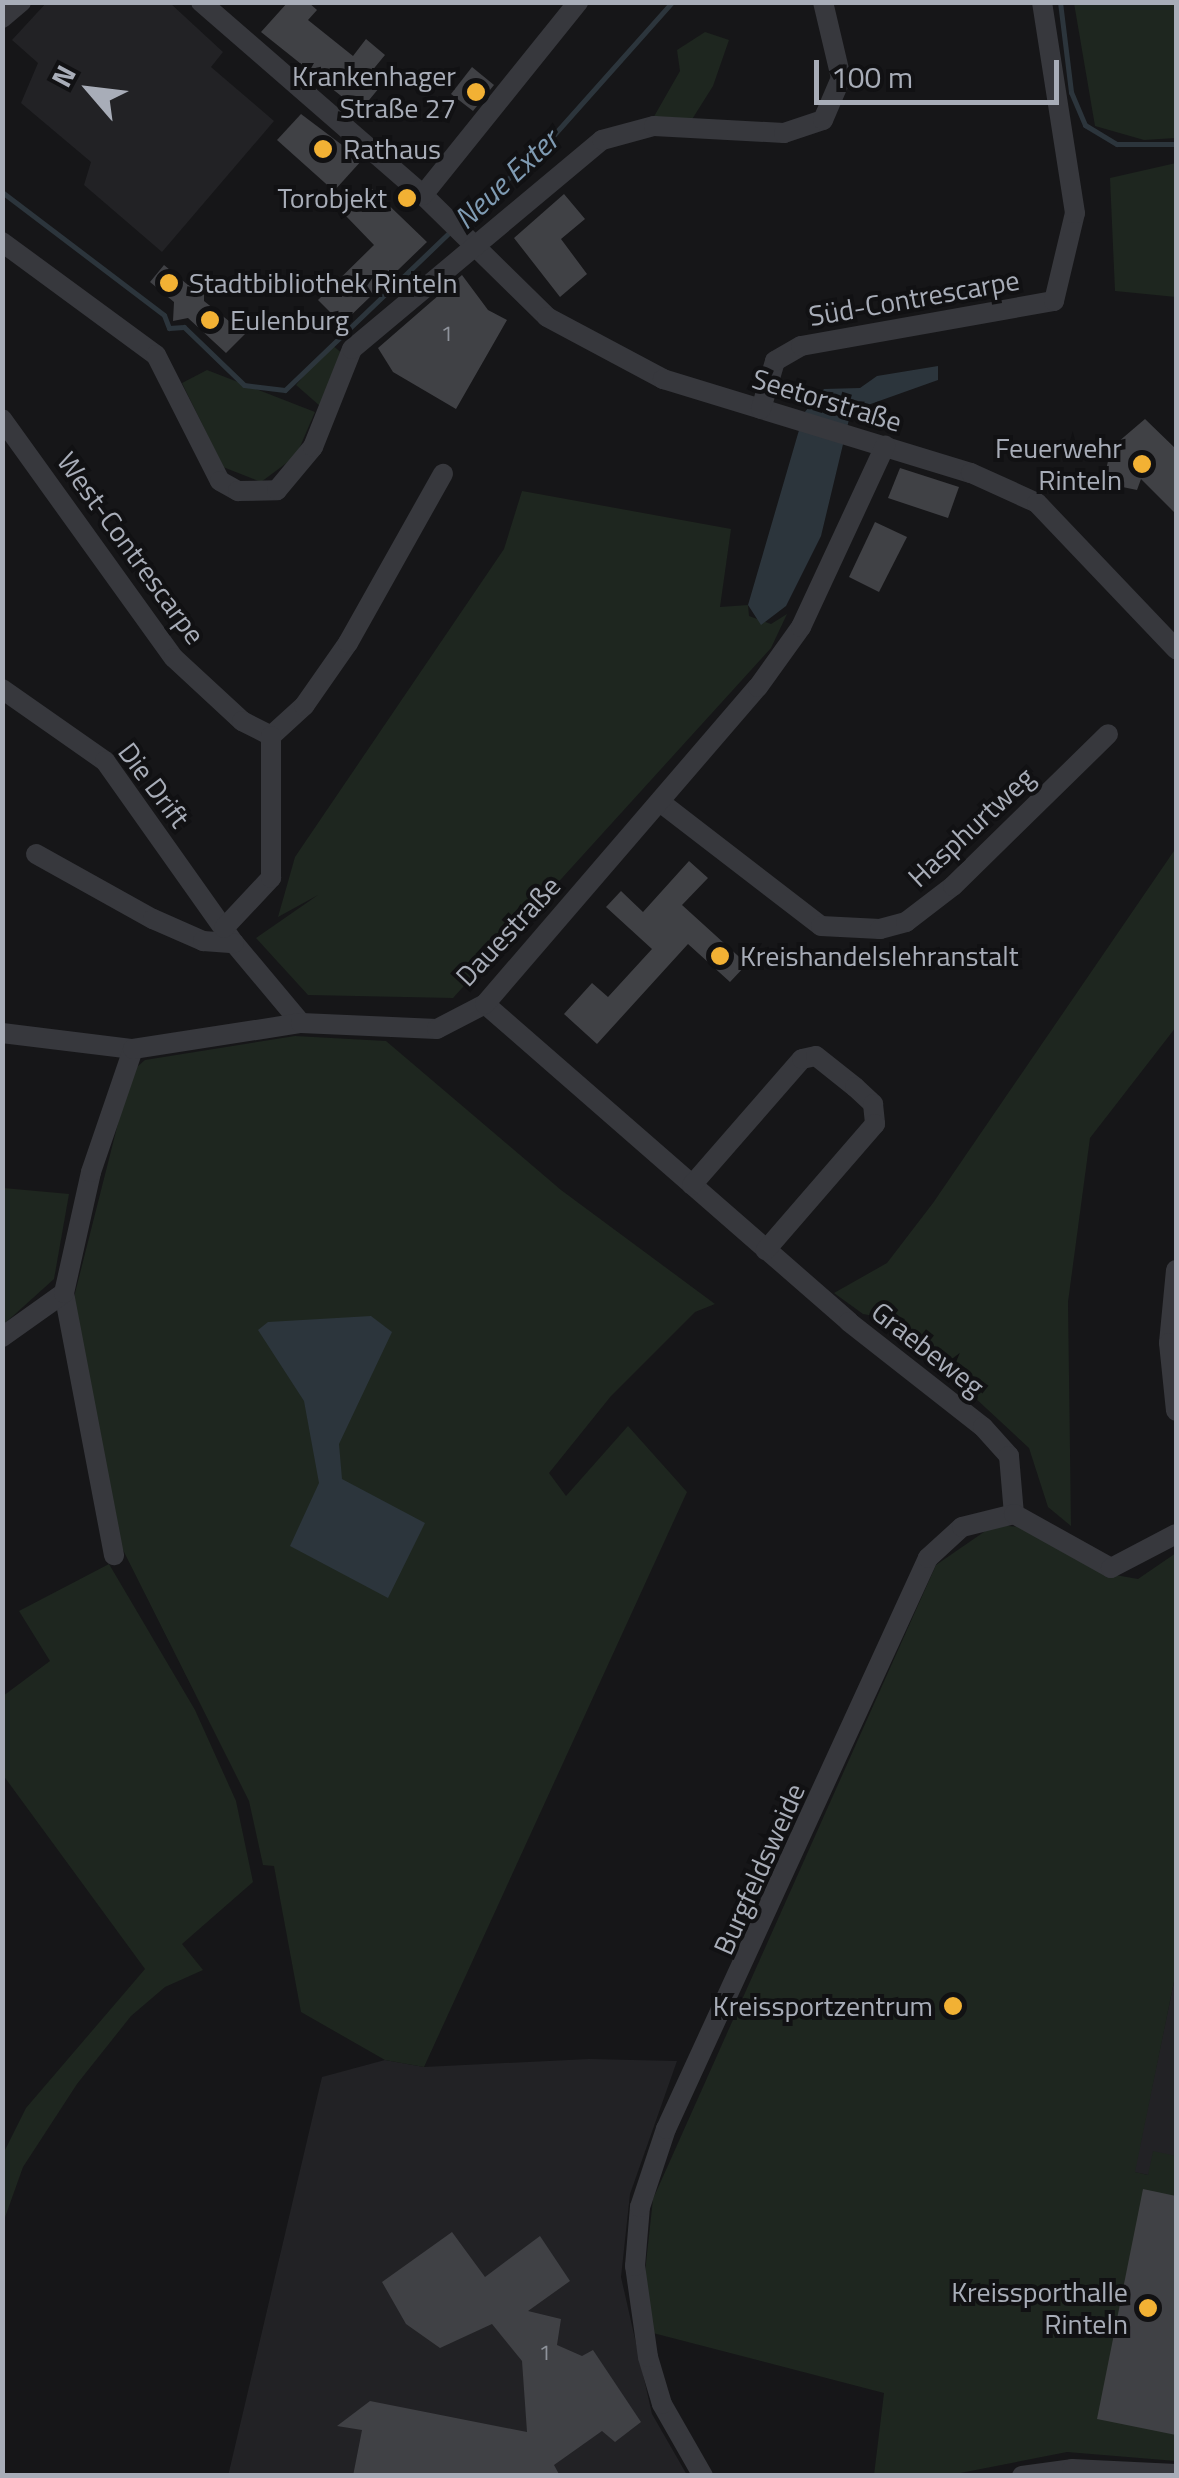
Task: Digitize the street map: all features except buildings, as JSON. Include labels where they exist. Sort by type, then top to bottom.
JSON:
[{"type":"street","points":[[2,18],[21,2]]},
{"type":"street","name":"Seetorstraße","points":[[201,2],[423,195],[547,316],[604,353],[794,420],[876,443],[1036,503],[1176,649]]},
{"type":"street","points":[[423,195],[578,2]]},
{"type":"street","points":[[2,242],[143,342],[168,374],[220,481],[260,494],[296,475],[352,349],[460,232],[622,130],[784,134],[824,120],[841,78],[823,2]]},
{"type":"street","name":"Süd-Contrescarpe","points":[[761,409],[774,361],[801,346],[1054,300],[1074,213],[1042,2]]},
{"type":"street","name":"West-Contrescarpe","points":[[2,419],[174,658],[242,721],[271,736]]},
{"type":"street","name":"Dauestraße","points":[[2,1033],[133,1049],[301,1022],[437,1029],[485,1004],[660,802],[801,627],[876,443]]},
{"type":"street","points":[[36,854],[153,919],[203,941],[229,936],[272,878],[271,736],[304,706],[348,642],[443,474]]},
{"type":"street","name":"Die Drift","points":[[2,689],[105,761],[229,936],[301,1022]]},
{"type":"street","name":"Hasphurtweg","points":[[660,802],[820,926],[880,929],[906,922],[953,886],[1108,734]]},
{"type":"street","name":"Graebeweg","points":[[485,1004],[766,1250],[983,1427],[1009,1456],[1014,1514]]},
{"type":"street","points":[[114,1555],[64,1292],[91,1172],[133,1049]]},
{"type":"street","points":[[692,1186],[802,1059],[816,1056],[855,1087],[873,1104],[875,1124],[766,1250]]},
{"type":"street","points":[[1176,1270],[1168,1343],[1176,1411]]},
{"type":"street","points":[[2,1337],[64,1292]]},
{"type":"street","points":[[1014,1514],[1111,1568],[1127,1566],[1176,1534]]},
{"type":"street","name":"Burgfeldsweide","points":[[703,2476],[662,2404],[639,2309],[640,2207],[654,2162],[928,1558],[962,1528],[1014,1514]]},
{"type":"street","points":[[1022,2476],[1072,2469],[1176,2474]]},
{"type":"shaded area","points":[[47,2],[170,3],[223,52],[211,67],[274,121],[162,252],[84,185],[91,162],[21,103],[38,63],[12,40]]},
{"type":"shaded area","points":[[1074,3],[1176,3],[1176,138],[1144,140],[1095,126]]},
{"type":"shaded area","points":[[705,32],[729,40],[713,86],[691,121],[652,120],[680,71],[677,50]]},
{"type":"shaded area","points":[[1176,163],[1176,297],[1115,291],[1110,178]]},
{"type":"shaded area","points":[[331,344],[344,355],[320,406],[296,385]]},
{"type":"shaded area","points":[[938,366],[938,380],[851,411],[821,536],[786,606],[761,625],[748,605],[804,413],[824,389],[860,388],[877,376]]},
{"type":"shaded area","points":[[207,370],[315,412],[296,456],[261,482],[223,467],[182,383]]},
{"type":"shaded area","points":[[522,491],[731,529],[720,607],[748,605],[749,616],[771,624],[787,614],[771,648],[453,998],[308,995],[256,938],[318,895],[278,917],[295,857],[504,549]]},
{"type":"shaded area","points":[[1176,848],[1176,1027],[1090,1138],[1068,1302],[1071,1526],[1048,1507],[1029,1448],[890,1319],[863,1314],[834,1293],[887,1263],[933,1203]]},
{"type":"shaded area","points":[[295,1036],[386,1041],[561,1190],[715,1304],[695,1312],[611,1396],[549,1473],[566,1496],[628,1426],[687,1492],[424,2067],[385,2060],[301,2012],[274,1866],[263,1865],[249,1801],[121,1546],[74,1297],[131,1072],[145,1060]]},
{"type":"shaded area","points":[[3,1188],[69,1194],[54,1279],[3,1325]]},
{"type":"shaded area","points":[[371,1316],[392,1332],[339,1444],[342,1479],[425,1523],[388,1598],[290,1546],[319,1483],[304,1401],[258,1330],[268,1322]]},
{"type":"shaded area","name":"Kreissportzentrum","points":[[994,1525],[1022,1527],[1104,1573],[1138,1579],[1176,1553],[1176,1972],[1135,2172],[1148,2175],[1153,2151],[1176,2156],[1176,2461],[1067,2452],[950,2475],[874,2475],[884,2393],[653,2333],[645,2272],[653,2199],[936,1565]]},
{"type":"shaded area","points":[[109,1564],[195,1710],[236,1801],[253,1882],[182,1944],[203,1970],[165,1987],[131,2016],[77,2084],[23,2167],[3,2223],[3,2154],[26,2108],[145,1969],[3,1775],[3,1696],[50,1661],[19,1611]]},
{"type":"shaded area","points":[[1176,1972],[1176,2181],[1134,2172]]},
{"type":"shaded area","points":[[589,2059],[677,2061],[630,2194],[621,2277],[652,2414],[687,2475],[228,2476],[322,2077],[385,2060],[424,2067]]},
{"type":"waterway","name":"Neue Exter","points":[[459,223],[543,147],[672,2]]},
{"type":"waterway","name":"Neue Exter","points":[[1060,2],[1071,92],[1085,125],[1117,144],[1176,144]]},
{"type":"waterway","name":"Neue Exter","points":[[2,192],[164,315],[169,328],[184,327],[244,385],[285,390],[451,231]]},
{"type":"place","name":"Krankenhager Straße 27","points":[[476,92]]},
{"type":"place","name":"Rathaus","points":[[323,149]]},
{"type":"place","name":"Torobjekt","points":[[407,198]]},
{"type":"place","name":"Stadtbibliothek Rinteln","points":[[169,283]]},
{"type":"place","name":"Eulenburg","points":[[210,320]]},
{"type":"place","name":"Feuerwehr Rinteln","points":[[1142,464]]},
{"type":"place","name":"Kreishandelslehranstalt","points":[[720,956]]},
{"type":"place","name":"Kreissportzentrum","points":[[953,2006]]},
{"type":"place","name":"Kreissporthalle Rinteln","points":[[1148,2308]]}]
